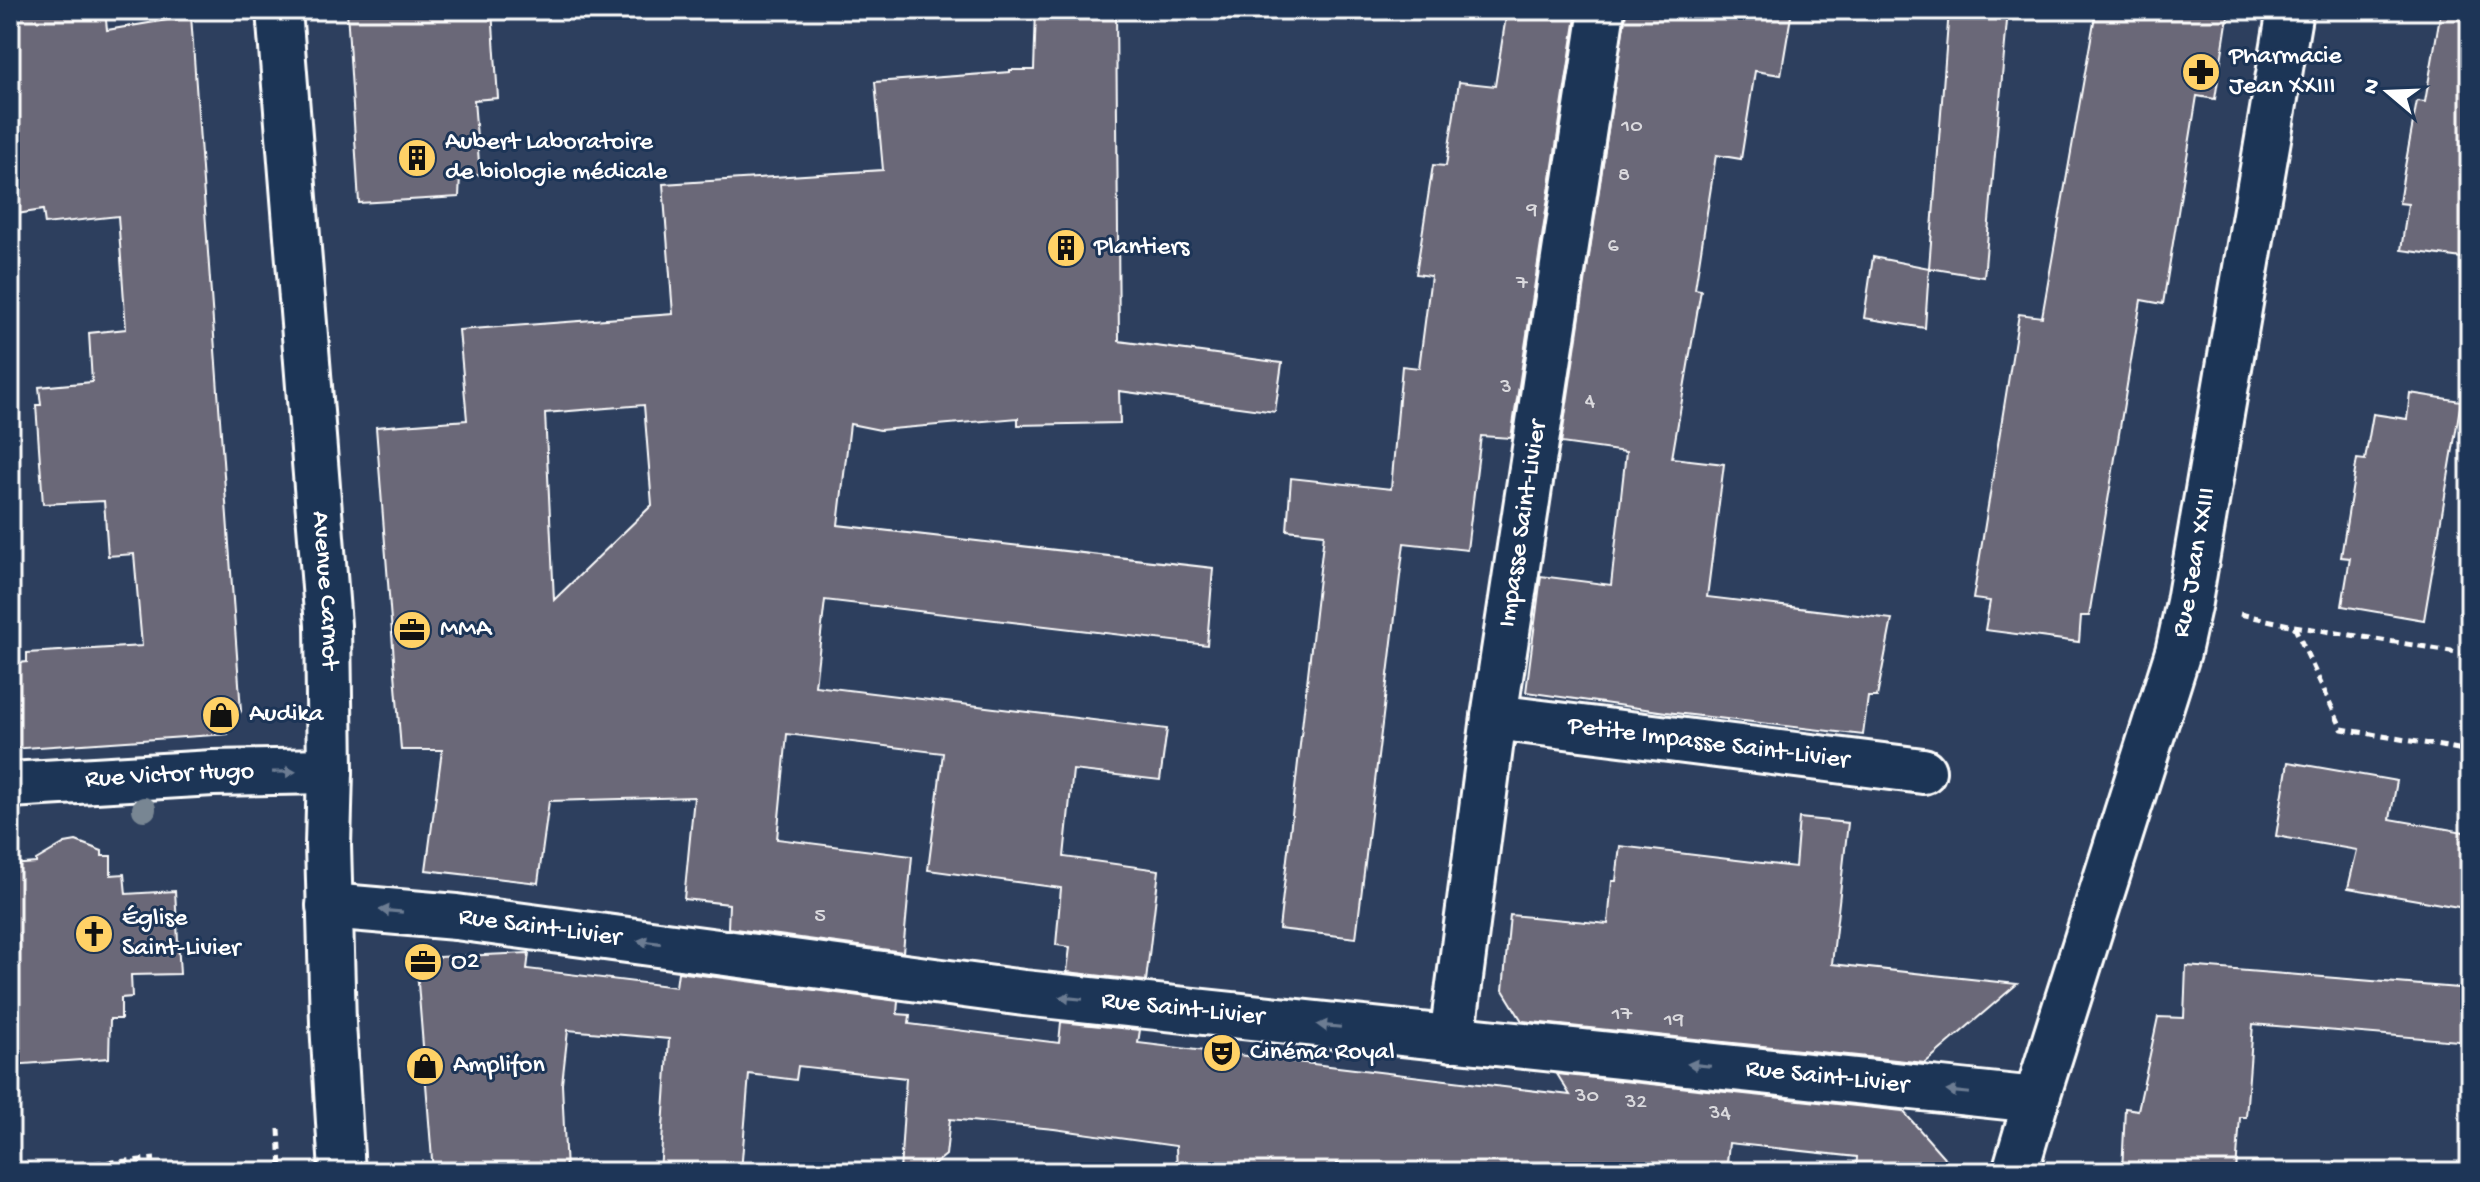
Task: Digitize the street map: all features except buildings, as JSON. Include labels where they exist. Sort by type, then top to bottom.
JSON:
[{"type":"street","name":"Avenue Carnot","points":[[279,10],[328,625],[329,906],[342,1172]]},
{"type":"street","name":"Impasse Saint-Livier","points":[[1452,1039],[1494,717],[1602,10]]},
{"type":"street","name":"Rue Jean XXIII","points":[[2015,1172],[2174,667],[2189,602],[2290,10]]},
{"type":"street","name":"Petite Impasse Saint-Livier","points":[[1494,717],[1923,771]]},
{"type":"street","name":"Rue Victor Hugo","points":[[10,785],[213,773],[330,771]]},
{"type":"street","name":"Rue Saint-Livier","points":[[329,906],[456,917],[1024,993],[2036,1100]]},
{"type":"path","points":[[2189,602],[2294,626],[2470,654]]},
{"type":"path","points":[[2294,626],[2342,729],[2470,751]]},
{"type":"path","points":[[279,1129],[281,1170]]},
{"type":"path","points":[[10,1162],[44,1167],[155,1159]]},
{"type":"place","name":"Pharmacie Jean XXIII","points":[[2201,72]]},
{"type":"place","name":"Aubert Laboratoire de biologie médicale","points":[[417,158]]},
{"type":"place","name":"Plantiers","points":[[1066,248]]},
{"type":"place","name":"MMA","points":[[412,630]]},
{"type":"place","name":"Audika","points":[[221,715]]},
{"type":"place","name":"Église Saint-Livier","points":[[94,934]]},
{"type":"place","name":"O2","points":[[423,962]]},
{"type":"place","name":"Cinéma Royal","points":[[1222,1053]]},
{"type":"place","name":"Amplifon","points":[[425,1066]]}]
